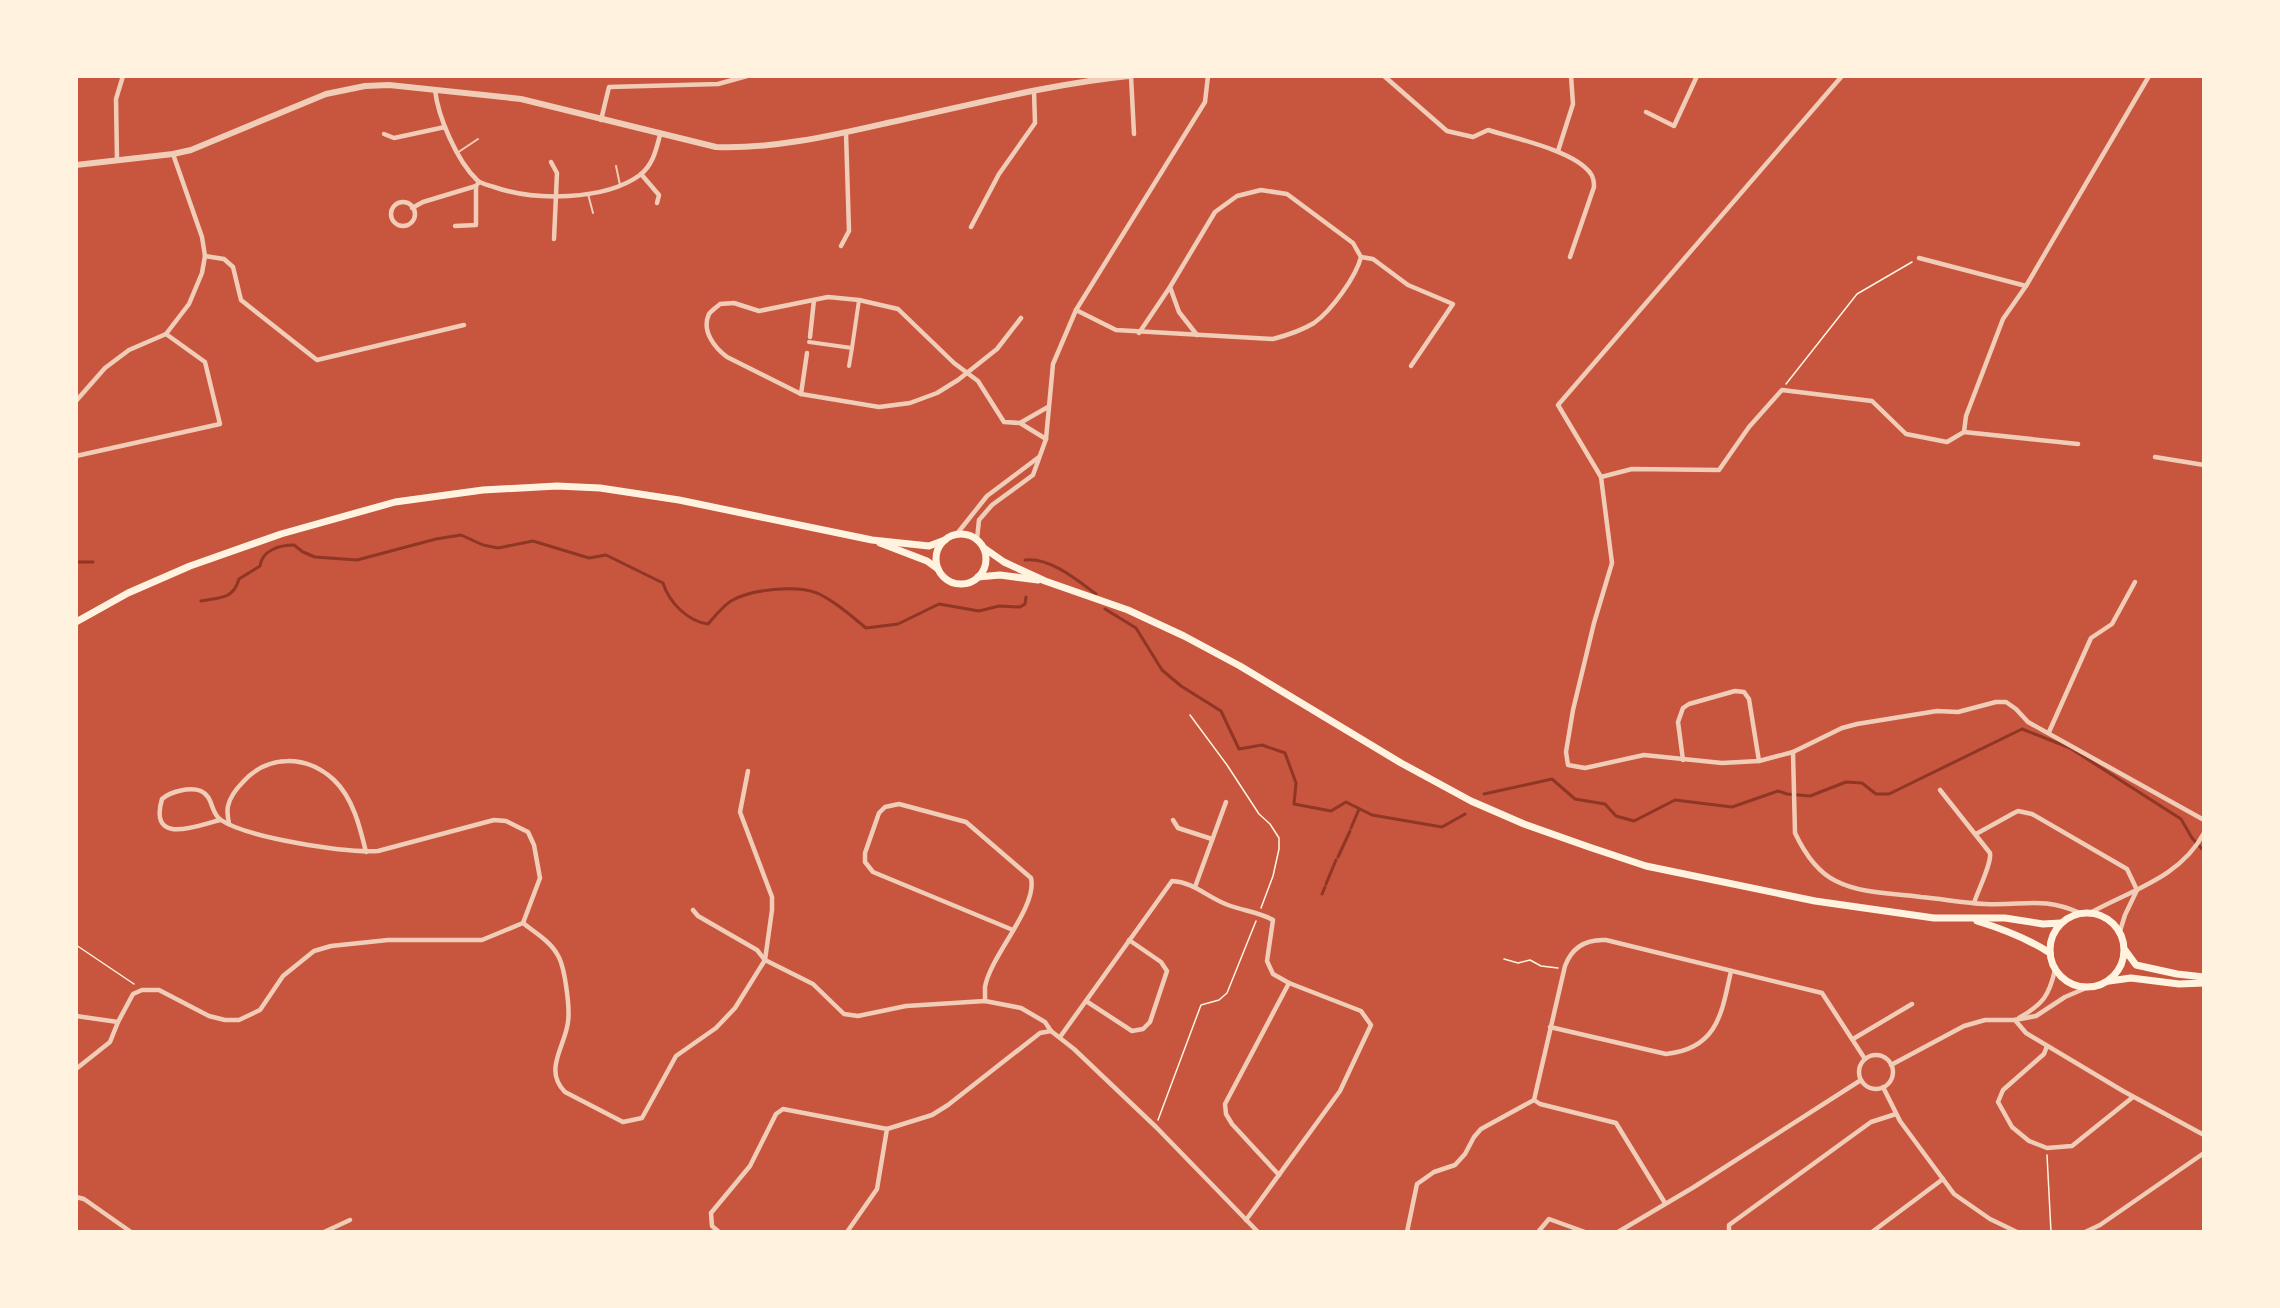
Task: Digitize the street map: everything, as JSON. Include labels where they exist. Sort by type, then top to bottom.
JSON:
[{"type":"main road","points":[[76,622],[128,593],[190,566],[281,534],[395,502],[483,490],[557,486],[638,493],[872,540],[929,546],[963,534],[977,539],[984,548],[1004,562],[1045,581],[1128,610],[1184,636],[1240,666],[1401,763],[1471,801],[1524,824],[1646,866],[1728,884],[1894,914],[2005,918],[2043,924],[2061,923],[2079,913],[2102,915],[2120,931],[2125,950],[2136,965],[2204,977]]},
{"type":"main road","points":[[872,540],[927,561],[939,569],[949,581],[956,583],[964,584],[978,577],[1000,575],[1045,581]]},
{"type":"main road","points":[[939,569],[937,554],[945,540]]},
{"type":"main road","points":[[978,577],[986,564],[984,548]]},
{"type":"main road","points":[[1969,918],[2002,928],[2037,944],[2050,953]]},
{"type":"main road","points":[[2061,923],[2055,932],[2050,953],[2055,969],[2063,979],[2074,985],[2086,988],[2098,987],[2109,981],[2118,973],[2125,950]]},
{"type":"main road","points":[[2109,981],[2131,978],[2179,984],[2204,983]]},
{"type":"street","points":[[117,160],[116,99],[123,76]]},
{"type":"street","points":[[601,120],[609,87],[667,82],[718,84],[747,76]]},
{"type":"street","points":[[76,165],[190,150],[326,94],[389,82],[435,90],[521,99],[660,135],[716,147],[746,148],[776,146],[846,133],[1034,91],[1111,77],[1130,76],[1134,134]]},
{"type":"street","points":[[977,539],[980,520],[992,505],[1033,475],[1046,439],[1053,364],[1076,310],[1205,102],[1208,76]]},
{"type":"street","points":[[1384,76],[1447,131],[1473,137],[1488,130],[1558,152],[1590,171],[1594,178],[1594,187],[1570,257]]},
{"type":"street","points":[[1558,152],[1573,104],[1571,76]]},
{"type":"street","points":[[1646,112],[1674,126],[1697,76]]},
{"type":"street","points":[[1842,76],[1558,405],[1601,477],[1612,563],[1594,623],[1573,710],[1566,752],[1568,765],[1585,768],[1644,755],[1722,763],[1759,761],[1793,752],[1842,728],[1857,724],[1937,711],[1958,712],[1996,702],[2006,702],[2028,722],[2204,820]]},
{"type":"street","points":[[1964,432],[1966,416],[2003,319],[2026,286],[2149,76]]},
{"type":"street","points":[[435,90],[446,127],[457,153],[477,184],[476,225],[455,226]]},
{"type":"street","points":[[970,227],[999,174],[1035,123],[1034,91]]},
{"type":"street","points":[[384,134],[394,138],[446,127]]},
{"type":"street","points":[[841,246],[849,231],[846,133]]},
{"type":"street","points":[[412,208],[423,202],[477,184],[526,195],[556,196],[588,194],[620,185],[641,174],[652,161],[660,135]]},
{"type":"street","points":[[76,401],[105,368],[129,350],[166,334],[189,304],[202,273],[205,256],[202,237],[173,154]]},
{"type":"street","points":[[551,162],[557,173],[554,239]]},
{"type":"street","points":[[641,174],[658,195],[657,203]]},
{"type":"street","points":[[1076,310],[1116,330],[1139,333],[1274,339],[1293,334],[1315,322],[1331,306],[1358,269],[1361,257],[1353,243],[1287,194],[1261,190],[1237,196],[1215,212],[1139,333]]},
{"type":"street","points":[[406,203],[412,208],[414,215],[409,224],[398,226],[393,221],[391,214],[396,205],[406,203]]},
{"type":"street","points":[[205,256],[224,259],[233,267],[241,300],[318,360],[464,325]]},
{"type":"street","points":[[1361,257],[1373,259],[1408,285],[1453,304],[1411,366]]},
{"type":"street","points":[[1919,258],[2026,286]]},
{"type":"street","points":[[1170,287],[1179,312],[1197,336]]},
{"type":"street","points":[[1021,318],[997,349],[967,373],[937,393],[910,403],[879,407],[801,394],[727,357],[716,348],[707,330],[709,315],[720,304],[734,303],[759,311],[828,297],[859,300],[898,309],[954,363],[967,373],[978,381],[1004,422],[1020,423],[1046,439]]},
{"type":"street","points":[[814,300],[809,339],[852,348]]},
{"type":"street","points":[[849,366],[859,300]]},
{"type":"street","points":[[76,456],[220,424],[205,362],[166,334]]},
{"type":"street","points":[[801,394],[807,353]]},
{"type":"street","points":[[1601,477],[1632,470],[1719,470],[1749,427],[1782,390],[1872,402],[1906,434],[1947,441],[1964,432],[2078,444]]},
{"type":"street","points":[[1020,423],[1048,407]]},
{"type":"street","points":[[956,535],[987,496],[1041,455]]},
{"type":"street","points":[[2155,457],[2204,465]]},
{"type":"street","points":[[2049,732],[2091,638],[2112,624],[2135,582]]},
{"type":"street","points":[[1683,760],[1678,722],[1683,708],[1689,704],[1735,691],[1744,692],[1749,699],[1759,761]]},
{"type":"street","points":[[1793,752],[1795,833],[1814,865],[1834,881],[1874,891],[1974,903],[2046,902],[2079,913]]},
{"type":"street","points":[[228,824],[228,805],[241,783],[252,773],[275,762],[295,761],[309,764],[324,773],[346,795],[366,852]]},
{"type":"street","points":[[523,922],[557,953],[561,963],[569,1020],[556,1061],[555,1071],[559,1086],[565,1092],[623,1122],[642,1118],[676,1056],[716,1028],[735,1008],[765,960],[772,897],[740,812],[748,771]]},
{"type":"street","points":[[76,1069],[110,1042],[133,994],[142,990],[159,990],[209,1016],[225,1020],[239,1020],[260,1010],[283,976],[314,951],[331,946],[388,940],[482,940],[523,922],[540,878],[534,845],[528,832],[506,820],[494,820],[416,842],[366,852],[293,842],[228,824],[215,816],[207,795],[199,790],[166,795],[161,802],[160,812],[164,823],[175,830],[200,827],[220,820]]},
{"type":"street","points":[[1940,790],[1990,853],[1991,859],[1974,903]]},
{"type":"street","points":[[1195,886],[1226,802]]},
{"type":"street","points":[[986,1001],[987,980],[1013,930],[1033,887],[1031,878],[966,822],[899,804],[885,807],[879,813],[865,853],[865,862],[873,872],[1013,930]]},
{"type":"street","points":[[1976,834],[2018,811],[2032,814],[2127,869],[2137,890]]},
{"type":"street","points":[[1173,820],[1178,828],[1212,839]]},
{"type":"street","points":[[2090,913],[2175,869],[2202,836]]},
{"type":"street","points":[[1060,1037],[1172,881],[1195,886],[1228,905],[1260,912],[1273,920],[1267,961],[1273,974],[1289,983],[1361,1011],[1371,1025],[1340,1091],[1245,1220]]},
{"type":"street","points":[[2120,931],[2137,890]]},
{"type":"street","points":[[693,910],[757,950],[765,960],[813,984],[844,1014],[858,1016],[906,1006],[986,1001],[1021,1008],[1045,1022],[1156,1127],[1256,1231]]},
{"type":"street","points":[[1086,1001],[1132,1031],[1143,1029],[1150,1022],[1167,971],[1161,962],[1129,940]]},
{"type":"street","points":[[1407,1232],[1417,1184],[1434,1172],[1455,1165],[1481,1129],[1534,1100],[1564,966],[1576,948],[1587,941],[1606,940],[1822,993],[1865,1059]]},
{"type":"street","points":[[2015,1020],[2037,1008],[2046,997],[2055,969]]},
{"type":"street","points":[[1550,1027],[1666,1054],[1678,1053],[1692,1047],[1713,1031],[1720,1017],[1731,971]]},
{"type":"street","points":[[1279,1175],[1232,1124],[1226,1114],[1225,1104],[1289,983]]},
{"type":"street","points":[[1891,1065],[1964,1026],[1985,1020],[2015,1020],[2036,1016],[2065,997],[2086,988]]},
{"type":"street","points":[[1853,1039],[1912,1004]]},
{"type":"street","points":[[76,1016],[118,1022]]},
{"type":"street","points":[[2015,1020],[2026,1033],[2133,1097],[2204,1135]]},
{"type":"street","points":[[719,1232],[712,1226],[711,1213],[750,1166],[776,1114],[783,1109],[887,1129],[932,1115],[1040,1033],[1052,1031]]},
{"type":"street","points":[[2048,1046],[2044,1054],[2003,1090],[1998,1102],[2012,1127],[2029,1141],[2047,1148],[2072,1146],[2133,1097]]},
{"type":"street","points":[[1879,1055],[1891,1065],[1890,1080],[1882,1087],[1873,1088],[1861,1080],[1859,1071],[1865,1059],[1879,1055]]},
{"type":"street","points":[[1618,1232],[1694,1187],[1861,1080]]},
{"type":"street","points":[[1882,1087],[1896,1113],[1954,1194],[1990,1219],[2017,1232]]},
{"type":"street","points":[[1534,1100],[1540,1104],[1616,1123],[1665,1203]]},
{"type":"street","points":[[1729,1232],[1729,1225],[1871,1122],[1896,1113]]},
{"type":"street","points":[[847,1232],[877,1189],[887,1129]]},
{"type":"street","points":[[2085,1232],[2100,1225],[2204,1153]]},
{"type":"street","points":[[1872,1232],[1942,1179]]},
{"type":"street","points":[[76,1197],[84,1199],[122,1229],[131,1232]]},
{"type":"street","points":[[1538,1232],[1549,1219],[1585,1232]]},
{"type":"street","points":[[324,1232],[350,1220]]},
{"type":"lane","points":[[457,153],[478,139]]},
{"type":"lane","points":[[616,166],[620,185]]},
{"type":"lane","points":[[588,194],[593,213]]},
{"type":"path","points":[[1782,390],[1857,294],[1919,258]]},
{"type":"path","points":[[1156,1127],[1201,1005],[1219,1000],[1227,993],[1273,876],[1279,849],[1279,838],[1270,824],[1259,814],[1190,715]]},
{"type":"path","points":[[76,945],[142,990]]},
{"type":"path","points":[[1504,959],[1518,963],[1530,960],[1553,969],[1564,966]]},
{"type":"path","points":[[2047,1148],[2051,1232]]},
{"type":"waterway","points":[[201,601],[229,594],[239,579],[260,566],[268,552],[283,546],[294,545],[315,557],[357,560],[436,539],[461,535],[483,545],[498,548],[533,541],[589,558],[606,555],[663,583],[674,604],[680,610],[693,619],[708,624],[731,601],[761,591],[798,589],[817,593],[836,604],[866,628],[898,624],[939,604],[979,611],[999,606],[1020,607],[1025,604],[1026,597]]},
{"type":"waterway","points":[[1025,560],[1044,562],[1053,566],[1072,576],[1096,594]]},
{"type":"waterway","points":[[76,562],[93,562]]},
{"type":"waterway","points":[[1105,609],[1136,628],[1162,670],[1181,686],[1221,711],[1239,749],[1262,745],[1285,753],[1296,783],[1294,804],[1331,811],[1346,802],[1372,815],[1442,827],[1465,814]]},
{"type":"waterway","points":[[1484,794],[1552,779],[1575,799],[1605,804],[1616,816],[1634,821],[1675,800],[1732,807],[1778,791],[1810,796],[1846,782],[1862,783],[1876,794],[1889,794],[2022,729],[2070,748],[2181,819],[2192,838],[2204,851]]},
{"type":"waterway","points":[[1351,828],[1359,809]]},
{"type":"waterway","points":[[1338,857],[1350,831]]},
{"type":"waterway","points":[[1326,884],[1336,860]]},
{"type":"waterway","points":[[1322,894],[1325,887]]}]
